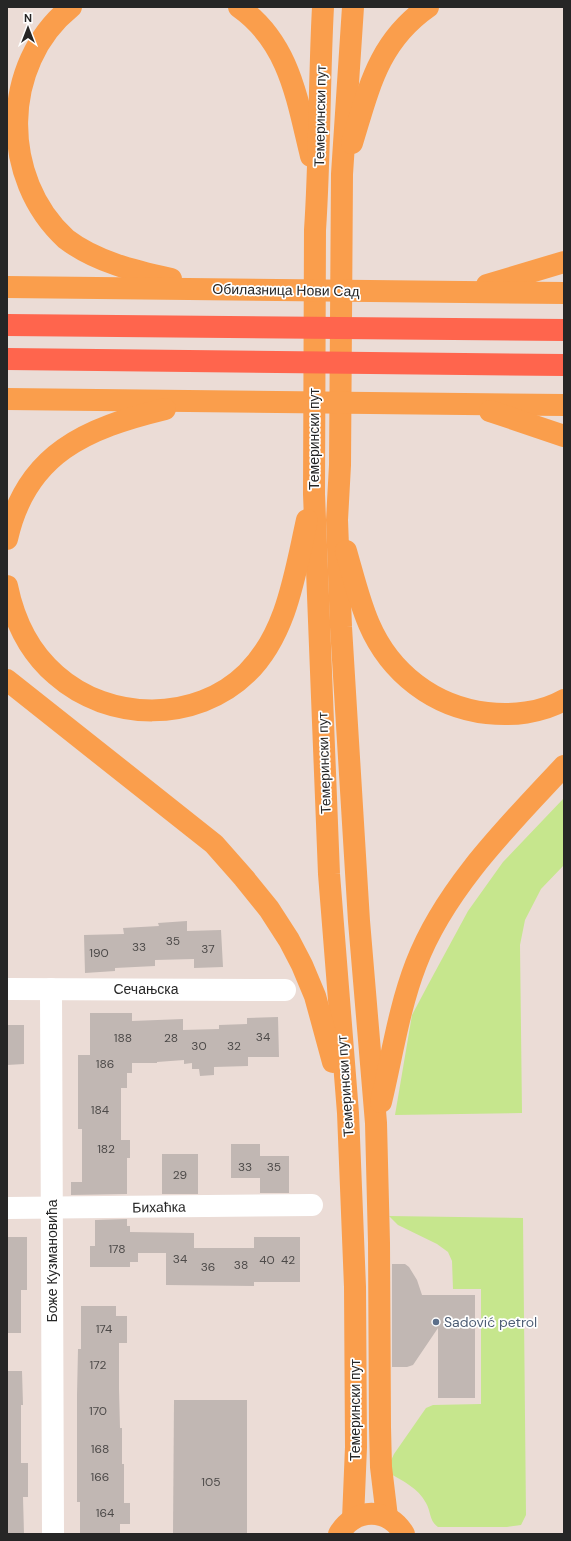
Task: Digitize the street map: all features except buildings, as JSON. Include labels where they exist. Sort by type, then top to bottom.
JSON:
[{"type":"highway","points":[[7,325],[564,330]]},
{"type":"highway","points":[[7,359],[564,365]]},
{"type":"main road","points":[[71,7],[55,20],[37,41],[21,70],[12,97],[10,109],[10,140],[12,154],[20,180],[33,204],[44,217],[67,240],[83,250],[122,266],[210,288]]},
{"type":"main road","points":[[240,7],[254,20],[274,43],[287,68],[302,114],[318,186]]},
{"type":"main road","name":"Темерински пут","points":[[323,7],[318,186],[315,230],[314,494],[329,874],[348,1113],[355,1295],[356,1447],[346,1526]]},
{"type":"main road","name":"Темерински пут","points":[[353,7],[342,174],[340,465],[337,520],[341,627],[355,857],[376,1123],[379,1243],[381,1467],[387,1517]]},
{"type":"main road","points":[[342,174],[369,90],[386,50],[406,24],[428,7]]},
{"type":"main road","points":[[461,292],[512,279],[564,262]]},
{"type":"main road","name":"Обилазница Нови Сад","points":[[7,287],[564,293]]},
{"type":"main road","points":[[7,399],[564,405]]},
{"type":"main road","points":[[7,539],[12,519],[29,486],[47,463],[67,446],[91,432],[130,418],[194,402]]},
{"type":"main road","points":[[468,404],[564,436]]},
{"type":"main road","points":[[7,586],[15,615],[31,647],[55,675],[78,691],[96,700],[123,708],[137,710],[168,710],[199,702],[227,689],[238,681],[256,664],[270,643],[287,604],[314,494]]},
{"type":"main road","points":[[337,520],[358,594],[369,625],[387,656],[412,682],[424,691],[456,707],[473,712],[492,714],[527,713],[545,708],[564,700]]},
{"type":"main road","points":[[7,680],[214,844],[264,902],[289,940],[302,965],[315,996],[348,1113]]},
{"type":"main road","points":[[376,1123],[406,991],[426,940],[439,915],[471,870],[564,766]]},
{"type":"main road","points":[[346,1526],[364,1514],[376,1514],[387,1517],[397,1524],[404,1534]]},
{"type":"street","name":"Сечањска","points":[[7,989],[285,990]]},
{"type":"street","name":"Боже Кузмановића","points":[[50,989],[53,1534]]},
{"type":"street","name":"Бихаћка","points":[[7,1208],[312,1205]]},
{"type":"green space","points":[[564,798],[564,865],[541,889],[525,920],[520,945],[522,1113],[395,1115],[412,1015],[429,983],[468,911],[503,862]]},
{"type":"green space","points":[[389,1216],[523,1218],[526,1515],[521,1525],[507,1527],[438,1527],[433,1522],[428,1506],[419,1493],[410,1485],[389,1473],[388,1467],[394,1454],[426,1408],[433,1405],[481,1404],[481,1289],[453,1289],[452,1261],[448,1252],[437,1244],[398,1225]]},
{"type":"place","name":"Sadović petrol","points":[[436,1322]]}]
